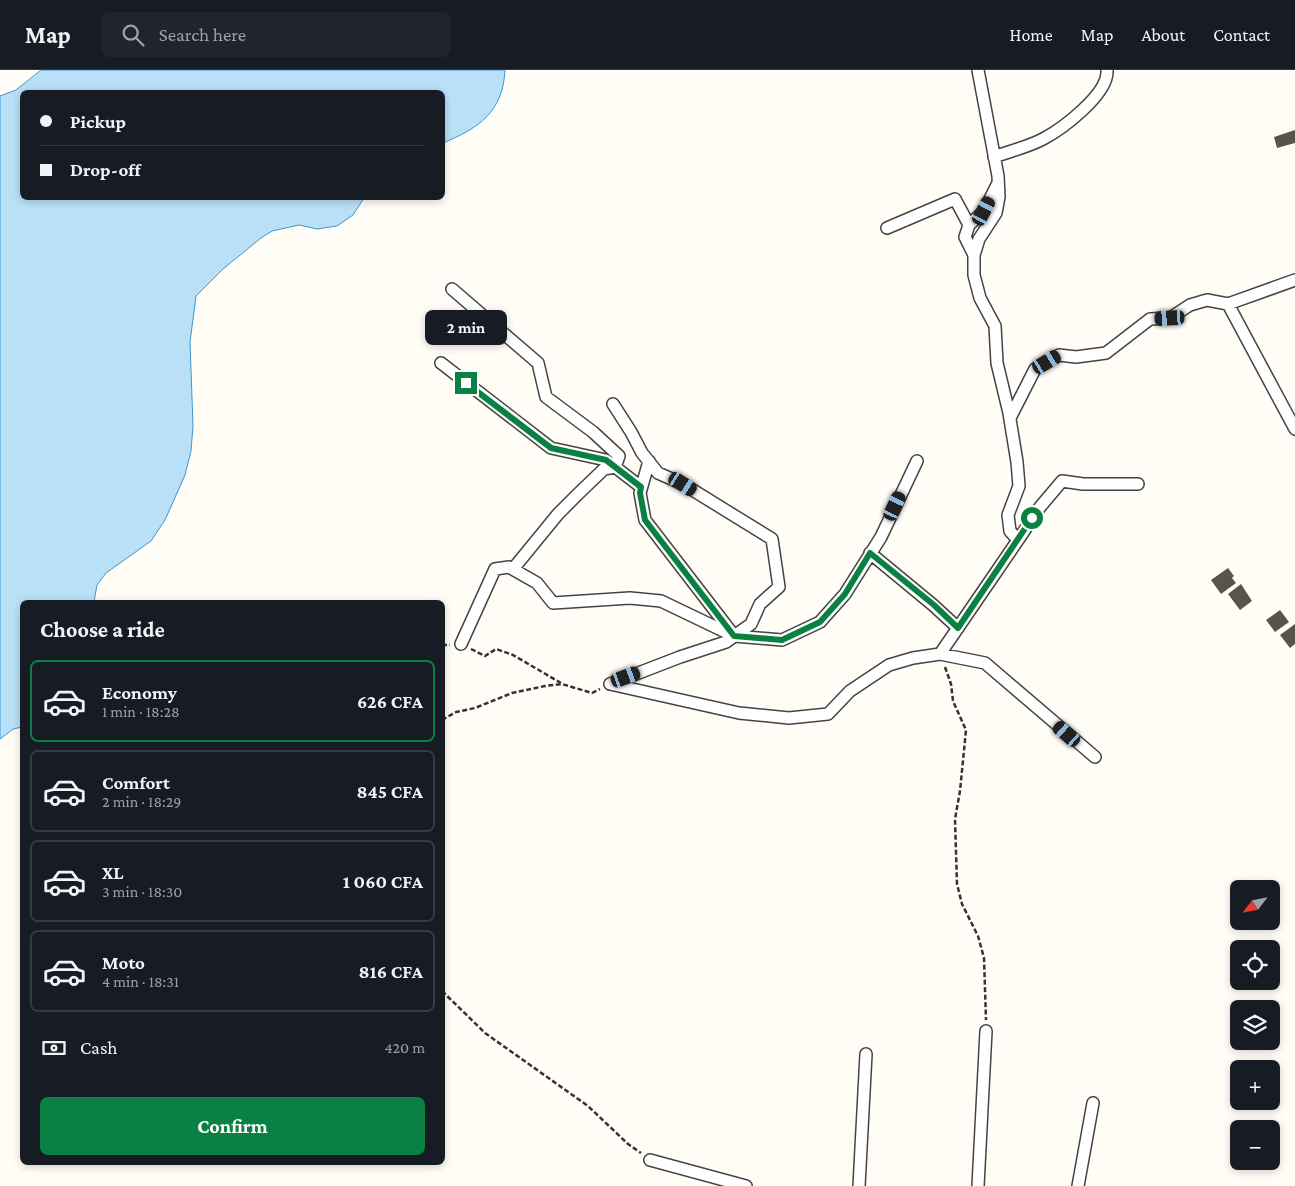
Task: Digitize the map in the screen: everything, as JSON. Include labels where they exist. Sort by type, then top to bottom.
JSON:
[{"type":"street","points":[[978,70],[994,157],[999,197],[996,213],[979,239],[974,254],[974,275],[980,298],[995,326],[997,363],[1010,418],[1017,462],[1019,486],[1008,515],[1010,531],[1018,540]]},
{"type":"street","points":[[994,157],[1042,140],[1065,125],[1094,100],[1107,76],[1107,70]]},
{"type":"street","points":[[974,254],[965,237],[970,225],[984,211],[998,184]]},
{"type":"street","points":[[887,228],[955,198],[970,225]]},
{"type":"street","points":[[1010,418],[1035,370],[1059,355],[1076,357],[1106,353],[1150,320],[1170,318],[1190,305],[1207,300],[1228,304],[1295,280]]},
{"type":"street","points":[[452,289],[538,363],[546,397],[593,432],[619,456],[615,467]]},
{"type":"street","points":[[1228,304],[1295,429]]},
{"type":"street","points":[[441,363],[551,448],[606,460],[641,487]]},
{"type":"street","points":[[610,684],[680,657],[726,642],[751,624],[760,604],[779,587],[772,539],[683,484],[658,473],[612,404]]},
{"type":"street","points":[[649,461],[640,493],[645,520],[734,636]]},
{"type":"street","points":[[461,644],[495,569],[509,567],[537,583],[553,603],[630,598],[661,601],[734,636],[782,640],[820,622],[845,594],[881,536],[917,461]]},
{"type":"street","points":[[513,569],[558,514],[579,492],[604,469],[615,467]]},
{"type":"street","points":[[940,654],[1040,507],[1062,481],[1083,484],[1138,484]]},
{"type":"street","points":[[870,553],[934,605],[958,628]]},
{"type":"street","points":[[610,684],[739,713],[790,718],[828,714],[850,691],[889,665],[913,658],[940,654],[985,663],[1095,757]]},
{"type":"street","points":[[978,1186],[986,1031]]},
{"type":"street","points":[[859,1186],[866,1054]]},
{"type":"street","points":[[1078,1186],[1093,1102]]},
{"type":"street","points":[[650,1160],[746,1186]]},
{"type":"path","points":[[445,645],[461,644],[484,656],[496,649],[513,655],[562,684],[592,693],[610,684]]},
{"type":"path","points":[[940,654],[951,684],[953,701],[966,730],[960,791],[955,819],[957,884],[962,904],[978,936],[984,958],[986,1031]]},
{"type":"path","points":[[445,718],[512,693],[562,684]]},
{"type":"path","points":[[445,994],[485,1033],[588,1106],[628,1144],[650,1160]]},
{"type":"water","points":[[41,70],[505,70],[500,97],[487,117],[468,131],[445,142],[445,90],[20,90],[20,200],[363,200],[353,215],[337,226],[317,229],[299,225],[272,231],[223,269],[196,296],[190,342],[193,426],[191,451],[185,475],[165,520],[151,541],[106,573],[97,585],[94,600],[20,600],[20,727],[13,729],[0,739],[0,96],[16,90]]},
{"type":"building","points":[[1295,130],[1295,143],[1277,148],[1274,137]]},
{"type":"building","points":[[1228,568],[1234,576],[1232,578],[1236,583],[1221,594],[1211,580]]},
{"type":"building","points":[[1241,584],[1252,601],[1240,610],[1228,594]]},
{"type":"building","points":[[1280,610],[1289,622],[1275,632],[1266,620]]},
{"type":"building","points":[[1295,624],[1295,644],[1290,648],[1280,635]]},
{"type":"route","points":[[466,383],[551,448],[606,460],[641,487],[640,493],[645,520],[734,636],[782,640],[820,622],[845,594],[870,553],[934,605],[958,628],[1032,518]]}]
